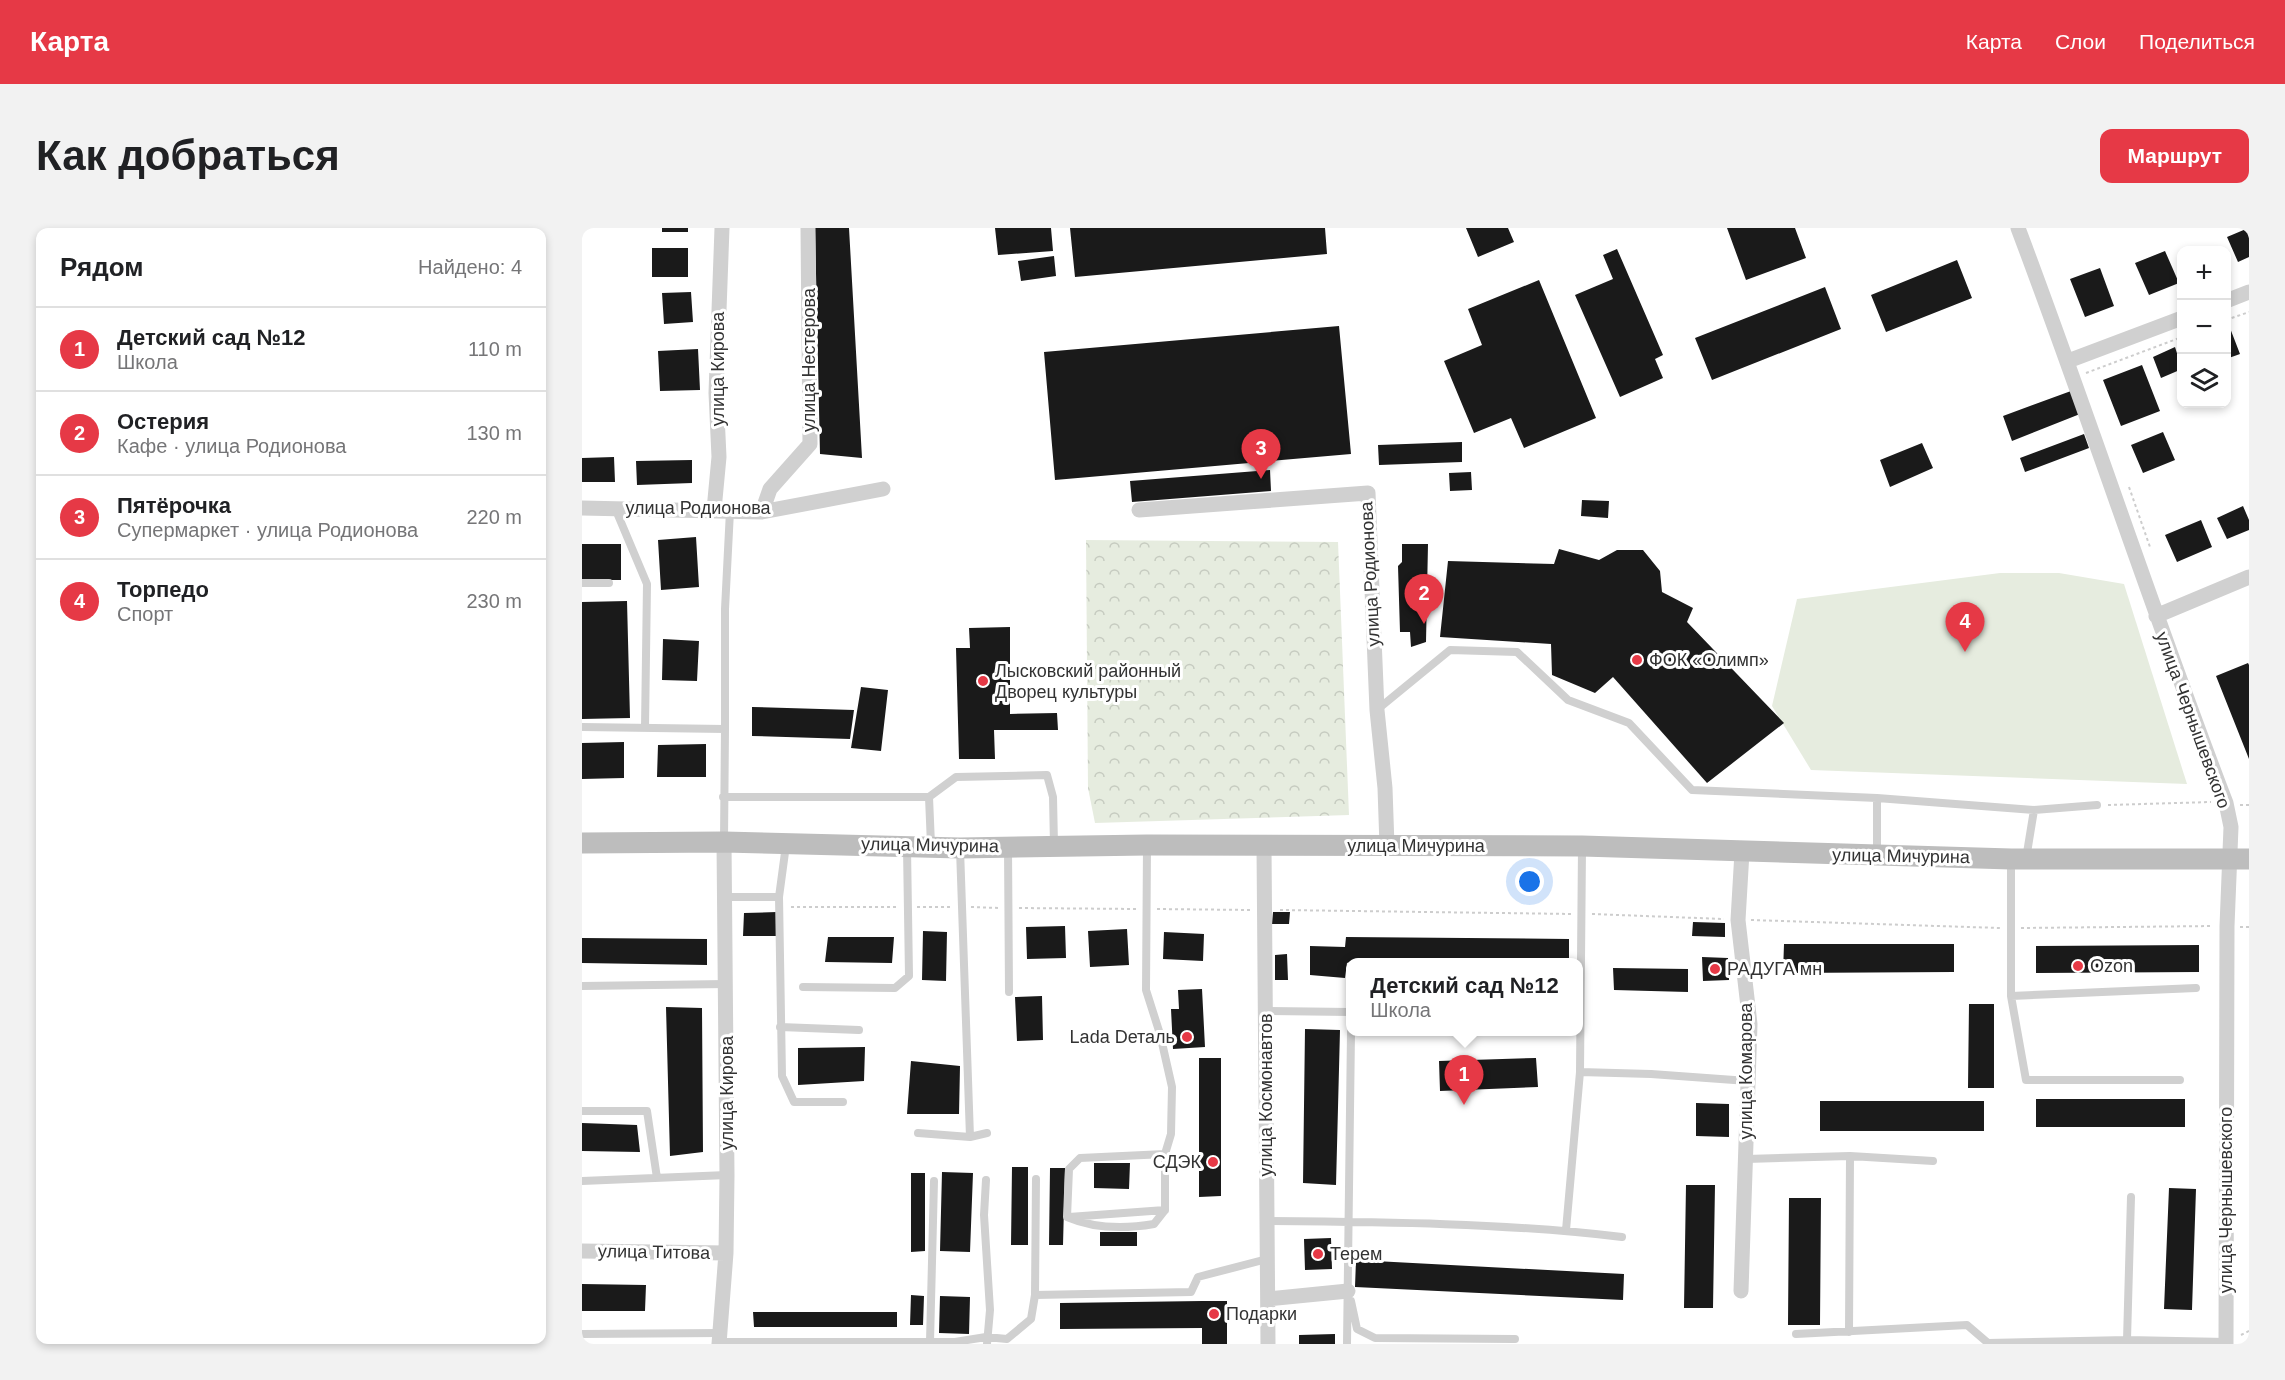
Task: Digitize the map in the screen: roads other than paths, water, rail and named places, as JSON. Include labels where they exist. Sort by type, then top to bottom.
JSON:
[{"type":"main road","name":"улица Мичурина","points":[[582,843],[724,842],[960,848],[1147,845],[1582,846],[2018,859],[2239,859]]},
{"type":"street","name":"улица Кирова","points":[[714,510],[719,457],[716,393],[722,228]]},
{"type":"street","name":"улица Нестерова","points":[[762,512],[770,489],[810,444],[808,228]]},
{"type":"street","name":"улица Чернышевского","points":[[2018,228],[2074,377],[2156,616],[2226,803],[2239,859],[2227,926],[2226,1343]]},
{"type":"street","points":[[2229,300],[2249,292]]},
{"type":"street","points":[[2068,361],[2177,320]]},
{"type":"street","name":"улица Родионова","points":[[582,508],[762,512],[883,489]]},
{"type":"street","name":"улица Родионова","points":[[1139,510],[1368,493],[1377,710],[1385,788],[1387,846]]},
{"type":"street","points":[[2156,616],[2249,577]]},
{"type":"street","name":"улица Кирова","points":[[719,1340],[726,1253],[727,1175],[724,842]]},
{"type":"street","name":"улица Космонавтов","points":[[1264,847],[1268,1344]]},
{"type":"street","name":"улица Комарова","points":[[1741,1292],[1750,1024],[1738,920],[1742,852]]},
{"type":"street","name":"улица Титова","points":[[582,1251],[726,1253]]},
{"type":"street","points":[[1268,1299],[1348,1291]]},
{"type":"lane","points":[[615,508],[647,584],[645,727]]},
{"type":"lane","points":[[724,842],[725,609],[730,512]]},
{"type":"lane","points":[[582,583],[609,583]]},
{"type":"lane","points":[[1377,710],[1450,650],[1517,652],[1568,700],[1629,723],[1692,790],[1877,798],[2034,810],[2097,805]]},
{"type":"lane","points":[[582,727],[725,729]]},
{"type":"lane","points":[[723,797],[929,797],[956,777],[1047,775],[1053,797],[1054,846]]},
{"type":"lane","points":[[929,797],[931,847]]},
{"type":"lane","points":[[1877,798],[1877,856]]},
{"type":"lane","points":[[2034,810],[2018,859],[2009,928],[2011,996],[2026,1080],[2180,1080]]},
{"type":"lane","points":[[787,844],[778,897],[782,1076],[794,1102],[843,1102]]},
{"type":"lane","points":[[1067,1217],[1084,1224],[1139,1227],[1155,1224],[1165,1210],[1165,1154],[1171,1134],[1172,1087],[1160,1034],[1146,990],[1147,845]]},
{"type":"lane","points":[[1008,846],[1009,992]]},
{"type":"lane","points":[[1581,958],[1582,846]]},
{"type":"lane","points":[[803,987],[895,988],[909,975],[907,847]]},
{"type":"lane","points":[[960,848],[970,1137]]},
{"type":"lane","points":[[726,897],[778,897]]},
{"type":"lane","points":[[582,986],[726,984]]},
{"type":"lane","points":[[2011,996],[2196,988]]},
{"type":"lane","points":[[1265,1011],[1346,1012]]},
{"type":"lane","points":[[780,1027],[860,1030]]},
{"type":"lane","points":[[1347,1344],[1351,1036]]},
{"type":"lane","points":[[1566,1230],[1580,1072],[1580,1036]]},
{"type":"lane","points":[[1580,1072],[1651,1074],[1748,1081]]},
{"type":"lane","points":[[582,1111],[646,1111],[657,1178]]},
{"type":"lane","points":[[918,1133],[970,1137],[987,1132]]},
{"type":"lane","points":[[1067,1217],[1069,1169],[1080,1158],[1165,1154]]},
{"type":"lane","points":[[1849,1332],[1850,1156]]},
{"type":"lane","points":[[1746,1159],[1850,1156],[1933,1161]]},
{"type":"lane","points":[[582,1181],[727,1175]]},
{"type":"lane","points":[[582,1334],[719,1340],[955,1343],[1007,1339],[1031,1319],[1035,1295],[1036,1179]]},
{"type":"lane","points":[[986,1180],[984,1215],[990,1310],[986,1341]]},
{"type":"lane","points":[[930,1342],[934,1181]]},
{"type":"lane","points":[[2127,1340],[2131,1197]]},
{"type":"lane","points":[[1067,1217],[1165,1210]]},
{"type":"lane","points":[[1267,1221],[1348,1221],[1566,1230],[1622,1237]]},
{"type":"lane","points":[[1035,1295],[1191,1292],[1198,1277],[1267,1259]]},
{"type":"lane","points":[[1348,1291],[1358,1329],[1375,1338],[1515,1339]]},
{"type":"lane","points":[[1796,1334],[1967,1325],[1988,1343],[2127,1340],[2226,1343]]},
{"type":"place","name":"Пятёрочка","points":[[1261,479]]},
{"type":"place","name":"Остерия","points":[[1424,624]]},
{"type":"place","name":"Торпедо","points":[[1965,652]]},
{"type":"place","name":"ФОК «Олимп»","points":[[1637,660]]},
{"type":"place","name":"Лысковский районный Дворец культуры","points":[[983,681]]},
{"type":"place","name":"Ozon","points":[[2078,966]]},
{"type":"place","name":"РАДУГА мн","points":[[1715,969]]},
{"type":"place","name":"Lada Dеталь","points":[[1187,1037]]},
{"type":"place","name":"Детский сад №12","points":[[1464,1105]]},
{"type":"place","name":"СДЭК","points":[[1213,1162]]},
{"type":"place","name":"Терем","points":[[1318,1254]]},
{"type":"place","name":"Подарки","points":[[1214,1314]]}]
